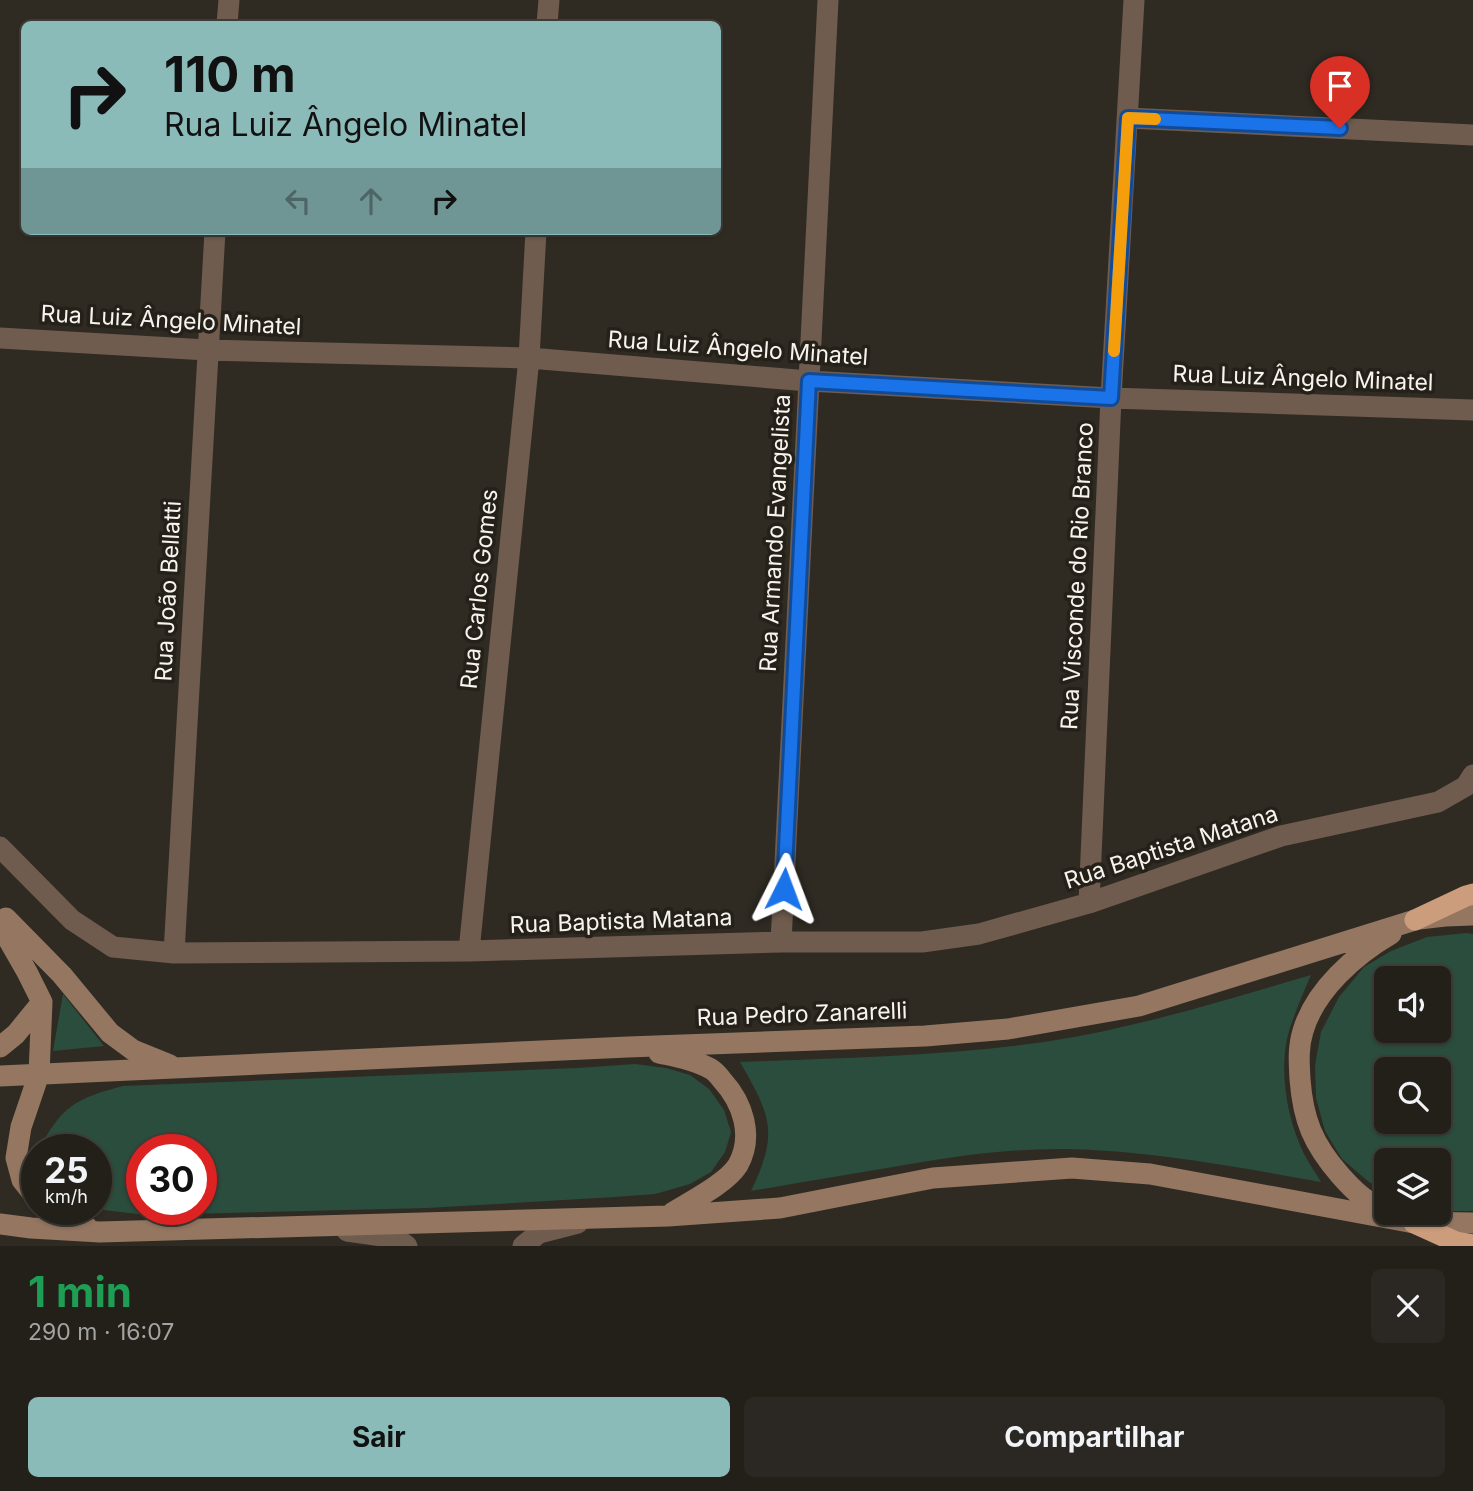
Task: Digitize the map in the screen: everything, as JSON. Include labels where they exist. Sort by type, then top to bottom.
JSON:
[{"type":"highway","points":[[1415,920],[1473,894]]},
{"type":"highway","points":[[1418,1225],[1456,1242],[1473,1245]]},
{"type":"street","points":[[227,21],[229,0]]},
{"type":"street","points":[[547,21],[549,0]]},
{"type":"street","name":"Rua Armando Evangelista","points":[[781,942],[828,0]]},
{"type":"street","name":"Rua Visconde do Rio Branco","points":[[1089,904],[1111,398],[1133,0]]},
{"type":"street","points":[[1128,118],[1473,135]]},
{"type":"street","name":"Rua João Bellatti","points":[[174,953],[215,235]]},
{"type":"street","name":"Rua Carlos Gomes","points":[[469,951],[529,358],[536,235]]},
{"type":"street","name":"Rua Luiz Ângelo Minatel","points":[[0,338],[207,350],[529,358],[809,381],[1111,398],[1473,410]]},
{"type":"street","name":"Rua Baptista Matana","points":[[0,847],[72,920],[113,947],[174,953],[469,951],[781,942],[922,942],[979,933],[1089,904],[1281,836],[1438,802],[1469,780]]},
{"type":"street","points":[[0,913],[62,975],[110,1033],[133,1050],[175,1068]]},
{"type":"street","points":[[1374,1204],[1360,1197],[1324,1156],[1312,1135],[1304,1111],[1298,1055],[1303,1029],[1319,997],[1337,975],[1376,943],[1415,920],[1473,915]]},
{"type":"street","name":"Rua Pedro Zanarelli","points":[[0,1076],[925,1036],[1008,1029],[1139,1006],[1415,920]]},
{"type":"street","points":[[0,925],[42,1002],[39,1074],[21,1127],[16,1158],[21,1176]]},
{"type":"street","points":[[0,1046],[16,1034],[42,1002]]},
{"type":"street","points":[[628,1047],[684,1058],[713,1070],[731,1090],[744,1115],[745,1144],[737,1166],[718,1185],[668,1216]]},
{"type":"street","points":[[0,1224],[100,1232],[668,1216],[780,1208],[933,1178],[1072,1167],[1150,1174],[1374,1216]]},
{"type":"street","points":[[523,1246],[539,1233],[596,1219]]},
{"type":"street","points":[[1451,1223],[1473,1223]]},
{"type":"street","points":[[84,1225],[100,1232]]},
{"type":"street","points":[[311,1225],[396,1238],[407,1246]]},
{"type":"green space","points":[[1473,934],[1473,1211],[1451,1211],[1451,1148],[1374,1148],[1374,1185],[1342,1159],[1325,1131],[1316,1098],[1315,1065],[1321,1032],[1339,997],[1364,967],[1391,951],[1427,937]]},
{"type":"green space","points":[[1311,975],[1289,1031],[1284,1077],[1289,1110],[1298,1140],[1321,1182],[1163,1156],[1100,1150],[1046,1149],[914,1163],[751,1191],[765,1154],[768,1125],[759,1097],[740,1062],[926,1054],[1037,1043],[1141,1023]]},
{"type":"green space","points":[[63,994],[104,1046],[53,1051]]},
{"type":"green space","points":[[635,1064],[666,1068],[690,1075],[709,1089],[724,1110],[731,1132],[725,1152],[711,1172],[690,1184],[655,1194],[427,1208],[217,1213],[217,1134],[126,1134],[126,1213],[112,1211],[112,1134],[48,1134],[72,1106],[94,1095],[123,1086]]},
{"type":"slow traffic","points":[[1114,351],[1128,118],[1155,119]]},
{"type":"route","points":[[784,889],[809,381],[1111,398],[1128,118],[1340,128]]}]
